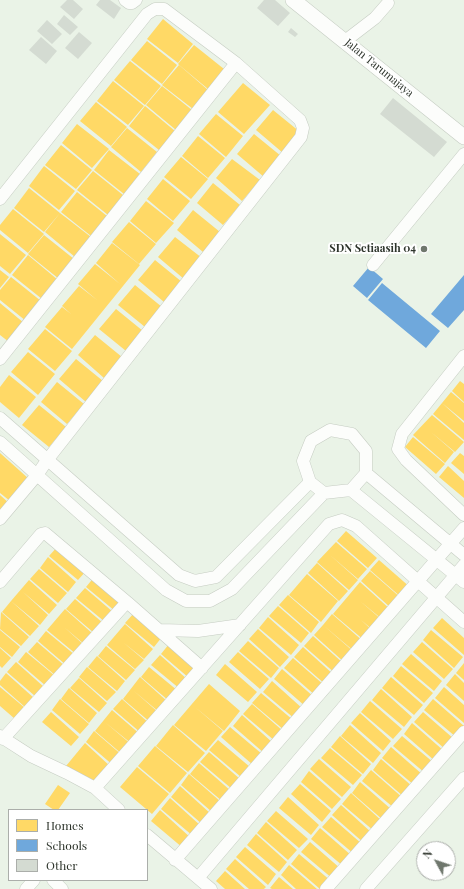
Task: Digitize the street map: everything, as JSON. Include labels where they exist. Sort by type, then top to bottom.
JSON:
[{"type":"street","points":[[125,0],[132,3],[136,0]]},
{"type":"street","name":"Jalan Tarumajaya","points":[[297,1],[347,40],[464,137]]},
{"type":"street","points":[[347,40],[374,18],[388,3]]},
{"type":"street","points":[[0,199],[147,14],[155,9],[164,9],[236,63],[300,120],[303,128],[300,137],[37,474],[0,519]]},
{"type":"street","points":[[0,358],[236,63]]},
{"type":"street","points":[[372,265],[464,154]]},
{"type":"street","points":[[464,356],[402,434],[398,449],[406,460],[464,515]]},
{"type":"street","points":[[0,418],[179,574],[195,581],[216,577],[310,482]]},
{"type":"street","points":[[0,442],[166,590],[186,602],[210,601],[232,589],[324,493],[351,490],[366,473],[366,451],[352,434],[330,430],[311,441],[303,461],[310,482],[324,493]]},
{"type":"street","points":[[366,473],[464,555]]},
{"type":"street","points":[[351,490],[460,578]]},
{"type":"street","points":[[95,788],[329,524],[342,520],[356,526],[464,622]]},
{"type":"street","points":[[175,860],[464,528]]},
{"type":"street","points":[[0,582],[41,534],[46,534],[160,630],[202,668]]},
{"type":"street","points":[[148,835],[203,885],[436,597],[460,578],[464,565]]},
{"type":"street","points":[[119,809],[95,788],[31,756],[1,738],[127,602]]},
{"type":"street","points":[[160,630],[198,632],[240,625]]},
{"type":"street","points":[[326,889],[464,732]]},
{"type":"street","points":[[366,889],[464,778]]},
{"type":"street","points":[[26,889],[33,881]]},
{"type":"street","points":[[54,881],[62,889]]},
{"type":"building: Homes","points":[[163,19],[193,44],[178,63],[147,39]]},
{"type":"building: Homes","points":[[147,41],[177,65],[162,84],[131,60]]},
{"type":"building: Homes","points":[[194,45],[224,69],[208,89],[178,64]]},
{"type":"building: Homes","points":[[130,61],[161,86],[145,105],[114,80]]},
{"type":"building: Homes","points":[[179,65],[208,90],[193,109],[162,85]]},
{"type":"building: Homes","points":[[113,81],[144,106],[128,125],[97,101]]},
{"type":"building: Homes","points":[[243,83],[270,105],[244,134],[218,112]]},
{"type":"building: Homes","points":[[162,86],[192,110],[176,130],[146,105]]},
{"type":"building: Homes","points":[[96,102],[127,127],[111,146],[80,121]]},
{"type":"building: Homes","points":[[145,106],[175,131],[159,150],[129,126]]},
{"type":"building: Homes","points":[[273,110],[300,132],[283,153],[256,130]]},
{"type":"building: Homes","points":[[216,114],[243,136],[226,157],[199,134]]},
{"type":"building: Homes","points":[[77,124],[109,149],[92,168],[62,143]]},
{"type":"building: Homes","points":[[127,128],[157,152],[141,172],[111,147]]},
{"type":"building: Homes","points":[[254,134],[281,156],[264,177],[237,154]]},
{"type":"building: Homes","points":[[198,136],[225,158],[208,178],[182,156]]},
{"type":"building: Homes","points":[[61,145],[92,170],[76,189],[45,165]]},
{"type":"building: Homes","points":[[109,150],[140,174],[124,194],[94,170]]},
{"type":"building: Homes","points":[[181,157],[208,179],[191,199],[164,177]]},
{"type":"building: Homes","points":[[232,159],[260,180],[242,201],[216,178]]},
{"type":"building: Homes","points":[[44,166],[75,191],[59,210],[29,186]]},
{"type":"building: Homes","points":[[93,171],[123,195],[108,215],[77,190]]},
{"type":"building: Homes","points":[[163,179],[190,201],[173,221],[147,199]]},
{"type":"building: Homes","points":[[213,183],[240,205],[223,225],[197,203]]},
{"type":"building: Homes","points":[[29,188],[60,213],[44,232],[14,208]]},
{"type":"building: Homes","points":[[77,192],[107,216],[91,236],[61,212]]},
{"type":"building: Homes","points":[[146,201],[174,223],[156,243],[130,221]]},
{"type":"building: Homes","points":[[13,209],[44,234],[28,253],[0,230],[0,225]]},
{"type":"building: Homes","points":[[193,210],[220,232],[203,252],[177,230]]},
{"type":"building: Homes","points":[[60,213],[91,237],[75,257],[45,232]]},
{"type":"building: Homes","points":[[129,222],[156,244],[139,264],[112,242]]},
{"type":"building: Homes","points":[[0,234],[26,255],[10,274],[0,266]]},
{"type":"building: Homes","points":[[44,235],[74,259],[59,279],[28,254]]},
{"type":"building: Homes","points":[[175,237],[202,258],[184,279],[158,257]]},
{"type":"building: Homes","points":[[112,243],[140,265],[72,349],[45,327],[62,307],[71,314],[62,306],[79,286],[97,300],[78,284],[95,264],[120,284],[96,263]]},
{"type":"building: Homes","points":[[28,255],[58,280],[42,299],[12,275]]},
{"type":"building: Homes","points":[[155,260],[182,282],[164,302],[138,280]]},
{"type":"building: Homes","points":[[0,270],[9,277],[0,288]]},
{"type":"building: Homes","points":[[11,277],[41,301],[26,321],[0,300],[0,290]]},
{"type":"building: Homes","points":[[135,285],[162,307],[145,327],[118,305]]},
{"type":"building: Homes","points":[[0,303],[24,323],[9,342],[0,335]]},
{"type":"building: Homes","points":[[116,309],[143,331],[126,351],[99,329]]},
{"type":"building: Homes","points":[[45,329],[72,351],[55,371],[28,349]]},
{"type":"building: Homes","points":[[95,335],[122,357],[104,378],[78,355]]},
{"type":"building: Homes","points":[[28,352],[55,374],[38,395],[11,372]]},
{"type":"building: Homes","points":[[76,359],[103,381],[86,402],[59,379]]},
{"type":"building: Homes","points":[[9,375],[36,397],[19,418],[0,402],[0,387]]},
{"type":"building: Homes","points":[[460,381],[464,384],[464,402],[452,391]]},
{"type":"building: Homes","points":[[57,382],[84,404],[67,424],[41,402]]},
{"type":"building: Homes","points":[[451,392],[464,403],[464,421],[442,403]]},
{"type":"building: Homes","points":[[442,403],[464,423],[464,440],[433,414]]},
{"type":"building: Homes","points":[[39,405],[66,427],[49,447],[22,425]]},
{"type":"building: Homes","points":[[432,415],[464,442],[455,452],[431,432],[454,452],[445,463],[413,435]]},
{"type":"building: Homes","points":[[413,437],[445,464],[436,474],[405,447]]},
{"type":"building: Homes","points":[[0,453],[29,479],[10,501],[0,493]]},
{"type":"building: Homes","points":[[460,453],[464,456],[464,474],[451,463]]},
{"type":"building: Homes","points":[[448,466],[464,481],[464,498],[439,477]]},
{"type":"building: Homes","points":[[0,495],[10,504],[0,515]]},
{"type":"building: Homes","points":[[346,531],[377,558],[368,568],[337,541]]},
{"type":"building: Homes","points":[[336,542],[367,569],[358,579],[330,555],[358,580],[349,590],[317,562]]},
{"type":"building: Homes","points":[[58,546],[86,571],[78,580],[49,556]]},
{"type":"building: Homes","points":[[48,557],[76,582],[68,592],[40,568]]},
{"type":"building: Homes","points":[[379,560],[411,588],[402,598],[370,570]]},
{"type":"building: Homes","points":[[317,563],[348,591],[339,601],[308,573]]},
{"type":"building: Homes","points":[[39,569],[67,593],[58,603],[30,579]]},
{"type":"building: Homes","points":[[370,571],[401,598],[392,609],[361,581]]},
{"type":"building: Homes","points":[[307,574],[338,601],[321,622],[289,595]]},
{"type":"building: Homes","points":[[95,576],[123,601],[115,611],[86,587]]},
{"type":"building: Homes","points":[[29,580],[57,605],[49,614],[23,592],[48,615],[40,625],[11,601]]},
{"type":"building: Homes","points":[[360,582],[391,610],[383,620],[360,601],[382,620],[373,630],[361,620],[373,631],[365,641],[333,614]]},
{"type":"building: Homes","points":[[85,588],[113,612],[105,622],[76,598]]},
{"type":"building: Homes","points":[[288,595],[319,622],[311,633],[279,605]]},
{"type":"building: Homes","points":[[75,599],[103,623],[94,633],[66,609]]},
{"type":"building: Homes","points":[[11,601],[39,626],[30,636],[2,612]]},
{"type":"building: Homes","points":[[278,606],[309,633],[301,643],[269,616]]},
{"type":"building: Homes","points":[[65,609],[93,634],[84,644],[64,627],[84,645],[76,654],[47,630]]},
{"type":"building: Homes","points":[[1,612],[29,637],[21,646],[0,629]]},
{"type":"building: Homes","points":[[134,613],[162,637],[154,647],[125,623]]},
{"type":"building: Homes","points":[[332,614],[364,642],[355,652],[323,625]]},
{"type":"building: Homes","points":[[268,617],[299,645],[291,655],[259,628]]},
{"type":"building: Homes","points":[[442,618],[464,638],[464,655],[433,628]]},
{"type":"building: Homes","points":[[125,624],[153,649],[144,659],[124,643],[144,660],[135,669],[107,645]]},
{"type":"building: Homes","points":[[323,625],[354,652],[345,663],[314,635]]},
{"type":"building: Homes","points":[[258,629],[289,657],[280,667],[249,639]]},
{"type":"building: Homes","points":[[0,630],[20,647],[12,657],[0,647]]},
{"type":"building: Homes","points":[[431,630],[463,657],[454,668],[423,640]]},
{"type":"building: Homes","points":[[46,631],[75,655],[66,665],[38,641]]},
{"type":"building: Homes","points":[[313,636],[344,664],[336,674],[304,646]]},
{"type":"building: Homes","points":[[248,641],[279,668],[271,678],[239,651]]},
{"type":"building: Homes","points":[[37,642],[65,666],[56,676],[28,652]]},
{"type":"building: Homes","points":[[422,642],[453,669],[444,679],[413,652]]},
{"type":"building: Homes","points":[[169,644],[198,668],[189,678],[161,654]]},
{"type":"building: Homes","points":[[106,646],[135,670],[126,680],[98,656]]},
{"type":"building: Homes","points":[[303,647],[334,675],[326,685],[294,657]]},
{"type":"building: Homes","points":[[0,648],[11,658],[2,668],[0,666]]},
{"type":"building: Homes","points":[[26,652],[55,676],[46,686],[18,662]]},
{"type":"building: Homes","points":[[238,652],[269,679],[260,689],[229,662]]},
{"type":"building: Homes","points":[[411,654],[442,681],[434,691],[402,664]]},
{"type":"building: Homes","points":[[160,655],[188,680],[180,689],[151,665]]},
{"type":"building: Homes","points":[[97,656],[125,681],[117,691],[88,667]]},
{"type":"building: Homes","points":[[293,658],[324,685],[316,696],[284,668]]},
{"type":"building: Homes","points":[[16,662],[44,687],[35,696],[7,672]]},
{"type":"building: Homes","points":[[464,663],[464,680],[456,673]]},
{"type":"building: Homes","points":[[225,664],[257,692],[248,702],[216,675]]},
{"type":"building: Homes","points":[[401,666],[433,693],[424,703],[393,676]]},
{"type":"building: Homes","points":[[87,667],[116,692],[107,701],[79,677]]},
{"type":"building: Homes","points":[[149,667],[178,691],[169,701],[141,677]]},
{"type":"building: Homes","points":[[282,669],[314,697],[305,706],[274,679]]},
{"type":"building: Homes","points":[[6,673],[34,698],[26,708],[0,685],[0,681]]},
{"type":"building: Homes","points":[[455,674],[464,683],[464,701],[446,685]]},
{"type":"building: Homes","points":[[140,677],[168,702],[159,712],[134,691],[159,713],[151,723],[123,699]]},
{"type":"building: Homes","points":[[391,677],[423,705],[414,715],[382,688]]},
{"type":"building: Homes","points":[[79,678],[107,703],[99,712],[70,688]]},
{"type":"building: Homes","points":[[272,681],[303,709],[295,719],[263,692]]},
{"type":"building: Homes","points":[[209,684],[240,711],[224,731],[195,707],[223,731],[206,751],[174,725]]},
{"type":"building: Homes","points":[[0,687],[25,708],[15,719],[0,706]]},
{"type":"building: Homes","points":[[444,687],[464,705],[464,723],[435,698]]},
{"type":"building: Homes","points":[[69,688],[97,713],[89,723],[61,699]]},
{"type":"building: Homes","points":[[381,689],[412,717],[404,727],[372,700]]},
{"type":"building: Homes","points":[[261,693],[293,720],[284,730],[252,703]]},
{"type":"building: Homes","points":[[60,699],[89,724],[80,734],[52,710]]},
{"type":"building: Homes","points":[[122,699],[150,724],[141,733],[113,709]]},
{"type":"building: Homes","points":[[433,699],[464,726],[456,737],[424,710]]},
{"type":"building: Homes","points":[[370,701],[402,729],[393,739],[361,712]]},
{"type":"building: Homes","points":[[252,704],[283,731],[275,741],[243,714]]},
{"type":"building: Homes","points":[[112,710],[141,735],[132,744],[106,723],[132,745],[123,755],[95,731]]},
{"type":"building: Homes","points":[[51,712],[79,737],[71,746],[42,722]]},
{"type":"building: Homes","points":[[423,712],[454,739],[445,749],[414,722]]},
{"type":"building: Homes","points":[[360,713],[391,741],[383,751],[351,723]]},
{"type":"building: Homes","points":[[242,715],[273,743],[264,753],[233,726]]},
{"type":"building: Homes","points":[[412,723],[444,751],[435,761],[404,734]]},
{"type":"building: Homes","points":[[173,725],[205,753],[188,772],[156,746]]},
{"type":"building: Homes","points":[[350,725],[381,753],[373,763],[341,736]]},
{"type":"building: Homes","points":[[230,727],[262,754],[253,765],[221,737]]},
{"type":"building: Homes","points":[[94,731],[123,756],[114,766],[86,742]]},
{"type":"building: Homes","points":[[340,736],[371,764],[363,774],[331,747]]},
{"type":"building: Homes","points":[[402,736],[434,763],[425,773],[393,746]]},
{"type":"building: Homes","points":[[218,740],[250,767],[241,777],[209,750]]},
{"type":"building: Homes","points":[[85,743],[111,767],[97,782],[66,766]]},
{"type":"building: Homes","points":[[155,746],[187,773],[170,793],[138,766]]},
{"type":"building: Homes","points":[[391,747],[423,775],[414,785],[382,758]]},
{"type":"building: Homes","points":[[330,748],[362,775],[353,785],[321,758]]},
{"type":"building: Homes","points":[[209,752],[240,779],[232,789],[200,762]]},
{"type":"building: Homes","points":[[319,759],[351,787],[342,797],[310,769]]},
{"type":"building: Homes","points":[[381,759],[413,787],[404,797],[373,770]]},
{"type":"building: Homes","points":[[199,763],[231,791],[222,801],[190,774]]},
{"type":"building: Homes","points":[[137,767],[169,794],[152,814],[148,809],[120,787]]},
{"type":"building: Homes","points":[[371,770],[403,798],[394,808],[362,781]]},
{"type":"building: Homes","points":[[309,771],[341,799],[332,809],[301,782]]},
{"type":"building: Homes","points":[[189,774],[221,802],[212,812],[181,785]]},
{"type":"building: Homes","points":[[360,782],[392,810],[383,820],[352,793]]},
{"type":"building: Homes","points":[[300,784],[331,811],[322,822],[291,794]]},
{"type":"building: Homes","points":[[58,785],[70,793],[59,809],[52,809],[45,804]]},
{"type":"building: Homes","points":[[180,786],[211,814],[202,824],[171,797]]},
{"type":"building: Homes","points":[[351,793],[382,821],[374,831],[342,804]]},
{"type":"building: Homes","points":[[288,797],[319,825],[311,835],[279,808]]},
{"type":"building: Homes","points":[[170,798],[201,826],[193,836],[161,809]]},
{"type":"building: Homes","points":[[341,805],[372,833],[364,843],[332,815]]},
{"type":"building: Homes","points":[[160,810],[191,838],[183,848],[151,821]]},
{"type":"building: Homes","points":[[276,811],[308,839],[299,848],[267,821]]},
{"type":"building: Homes","points":[[331,817],[362,844],[354,854],[322,827]]},
{"type":"building: Homes","points":[[266,822],[297,850],[288,860],[257,833]]},
{"type":"building: Homes","points":[[320,828],[352,856],[343,866],[311,839]]},
{"type":"building: Homes","points":[[256,834],[287,862],[279,872],[247,845]]},
{"type":"building: Homes","points":[[310,842],[341,869],[333,879],[301,852]]},
{"type":"building: Homes","points":[[245,847],[276,874],[268,885],[236,857]]},
{"type":"building: Homes","points":[[299,854],[331,881],[324,889],[320,889],[291,864]]},
{"type":"building: Homes","points":[[235,859],[266,887],[264,889],[249,889],[226,869]]},
{"type":"building: Homes","points":[[289,865],[317,889],[296,889],[281,875]]},
{"type":"building: Homes","points":[[225,871],[245,889],[225,889],[216,881]]},
{"type":"building: Homes","points":[[279,877],[293,889],[270,888]]},
{"type":"building: Schools","points":[[369,267],[383,279],[367,298],[353,286]]},
{"type":"building: Schools","points":[[464,275],[464,310],[448,328],[431,314]]},
{"type":"building: Schools","points":[[382,283],[440,331],[426,348],[368,300]]},
{"type":"building: Other","points":[[67,0],[73,0],[83,9],[74,19],[60,7]]},
{"type":"building: Other","points":[[100,0],[110,0],[121,8],[114,19],[96,5]]},
{"type":"building: Other","points":[[264,0],[275,0],[290,13],[278,26],[257,8]]},
{"type":"building: Other","points":[[64,15],[78,27],[70,35],[57,24]]},
{"type":"building: Other","points":[[47,20],[62,34],[52,44],[37,31]]},
{"type":"building: Other","points":[[291,28],[298,34],[295,37],[288,32]]},
{"type":"building: Other","points":[[79,32],[92,43],[78,59],[65,48]]},
{"type":"building: Other","points":[[41,37],[57,51],[46,64],[29,50]]},
{"type":"building: Other","points":[[393,98],[447,142],[434,157],[380,114]]},
{"type":"place","name":"SDN Setiaasih 04","points":[[424,249]]}]
